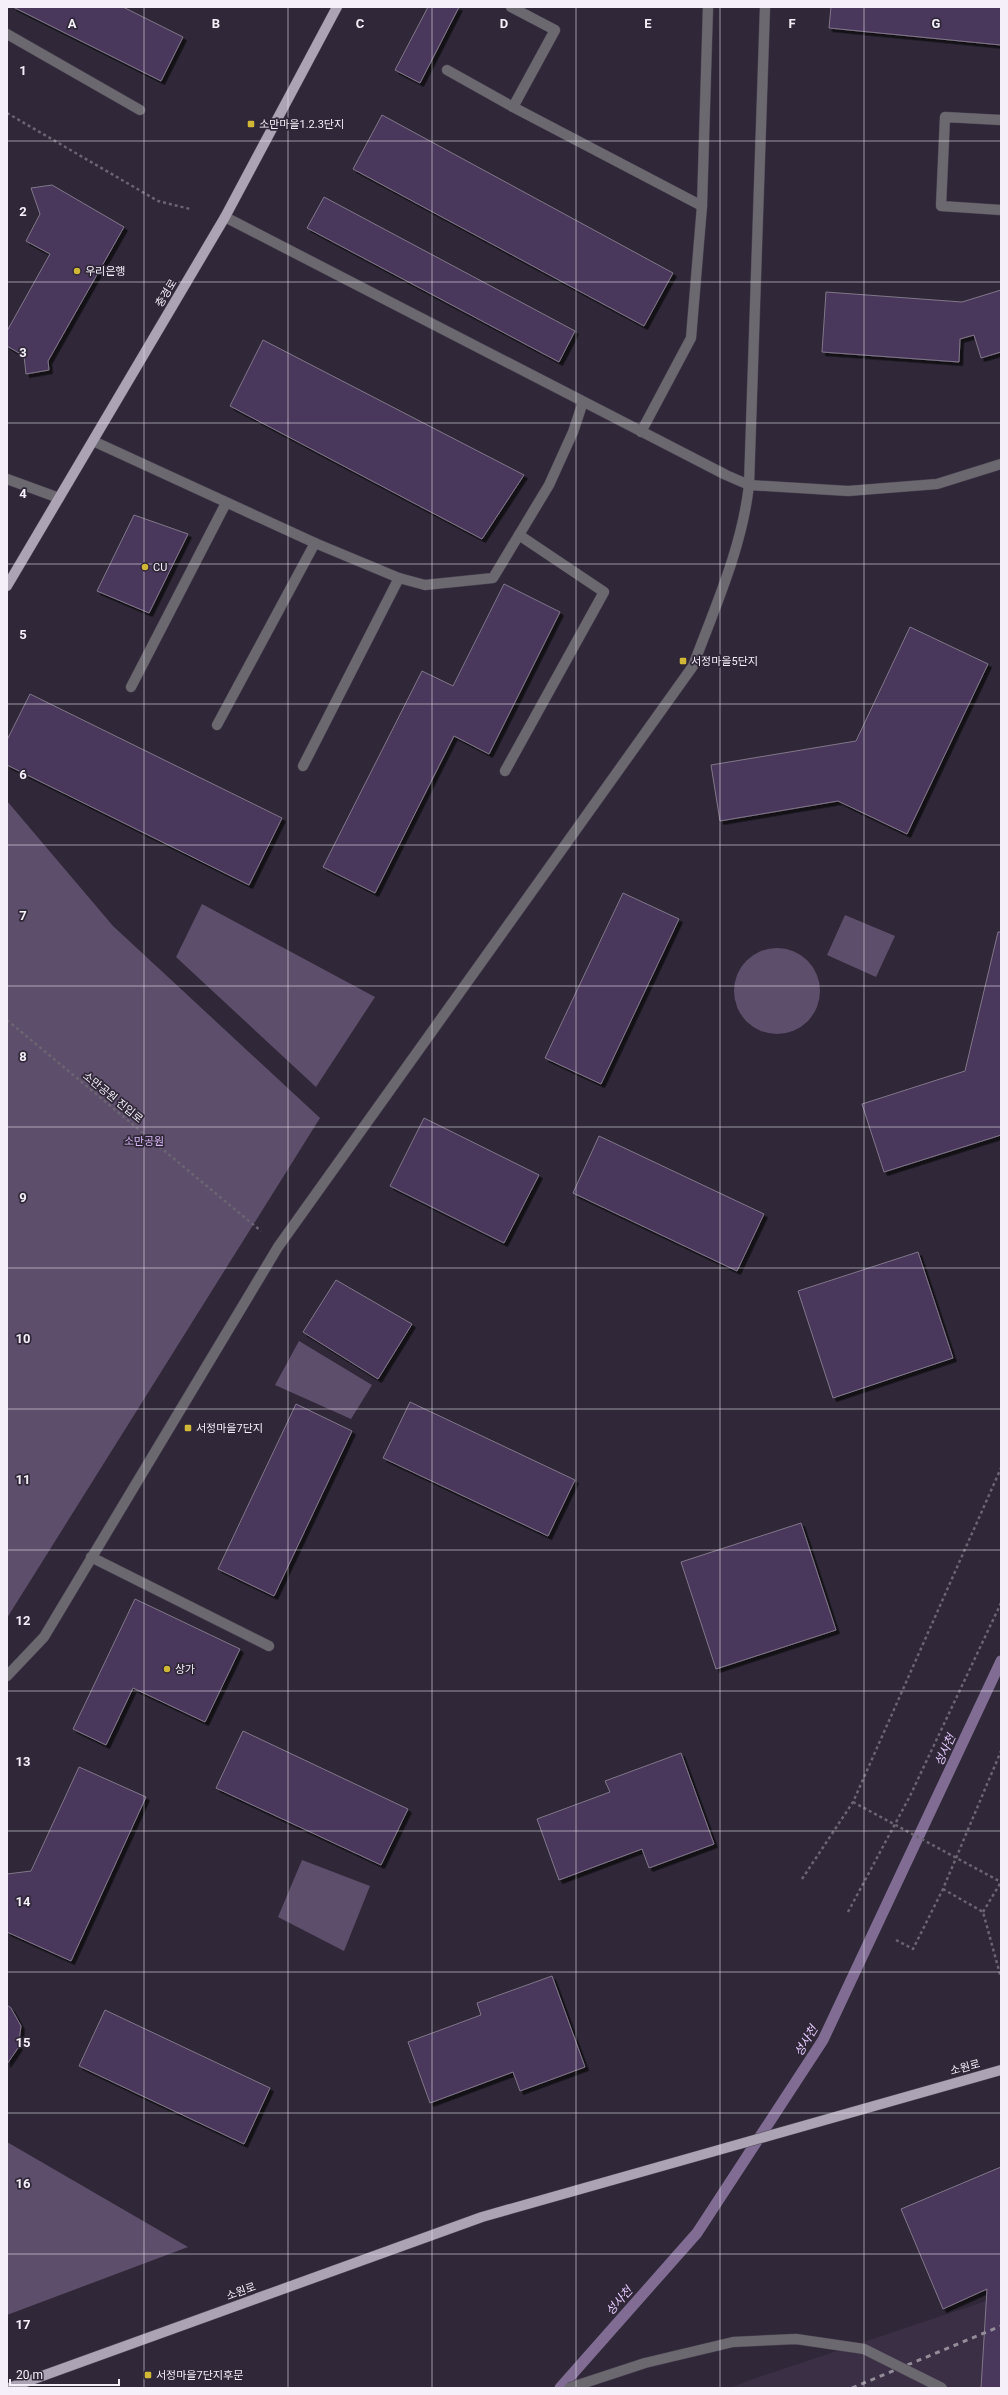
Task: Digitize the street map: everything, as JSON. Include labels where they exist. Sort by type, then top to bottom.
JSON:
[{"type":"main road","name":"충경로","points":[[7,586],[225,217],[337,7]]},
{"type":"main road","name":"소원로","points":[[9,2388],[482,2217],[936,2087],[1001,2070]]},
{"type":"street","points":[[510,7],[555,30],[513,107]]},
{"type":"street","points":[[641,432],[691,338],[702,206],[708,7]]},
{"type":"street","points":[[7,1676],[44,1637],[278,1247],[693,666],[727,577],[746,508],[749,485],[764,7]]},
{"type":"street","points":[[7,34],[140,110]]},
{"type":"street","points":[[447,70],[513,107],[702,206]]},
{"type":"street","points":[[1001,120],[945,117],[941,206],[1001,210]]},
{"type":"street","points":[[225,217],[641,432],[749,485],[848,491],[937,484],[1001,464]]},
{"type":"street","points":[[93,440],[315,543],[399,578],[425,585],[493,578],[549,485],[583,402]]},
{"type":"street","points":[[7,479],[59,498]]},
{"type":"street","points":[[131,687],[226,503]]},
{"type":"street","points":[[505,771],[604,592],[518,535]]},
{"type":"street","points":[[218,726],[315,543]]},
{"type":"street","points":[[303,766],[399,578]]},
{"type":"street","points":[[91,1557],[269,1646]]},
{"type":"street","points":[[569,2388],[645,2363],[733,2342],[796,2338],[864,2349],[942,2388]]},
{"type":"path","points":[[7,114],[158,201],[190,209]]},
{"type":"path","name":"소만공원 진입로","points":[[7,1020],[254,1224],[264,1234]]},
{"type":"path","points":[[802,1879],[853,1802],[1001,1468]]},
{"type":"path","points":[[848,1912],[910,1796],[1001,1603]]},
{"type":"path","points":[[896,1940],[913,1949],[943,1889],[1001,1751]]},
{"type":"path","points":[[853,1802],[1001,1882],[982,1912]]},
{"type":"path","points":[[943,1889],[982,1912],[1001,1978]]},
{"type":"shaded area","points":[[1001,2296],[1001,2388],[730,2388],[753,2379]]},
{"type":"green space","name":"소만공원","points":[[7,801],[113,926],[320,1118],[7,1618]]},
{"type":"green space","points":[[202,904],[375,997],[316,1087],[176,957]]},
{"type":"green space","points":[[845,915],[895,936],[876,977],[827,955]]},
{"type":"green space","points":[[777,948],[793,951],[801,955],[813,967],[817,975],[820,991],[817,1007],[813,1015],[801,1027],[793,1031],[777,1034],[761,1031],[753,1027],[741,1015],[737,1007],[734,991],[737,975],[741,967],[753,955],[761,951]]},
{"type":"green space","points":[[299,1341],[372,1385],[351,1419],[275,1385]]},
{"type":"green space","points":[[302,1860],[370,1886],[344,1951],[278,1917]]},
{"type":"green space","points":[[7,2142],[188,2247],[7,2315]]},
{"type":"building","points":[[13,7],[123,7],[183,37],[161,81]]},
{"type":"building","points":[[428,7],[459,7],[420,83],[395,70]]},
{"type":"building","points":[[831,7],[1001,7],[1001,45],[829,28]]},
{"type":"building","points":[[382,115],[673,273],[644,326],[353,169]]},
{"type":"building","points":[[52,185],[124,227],[48,361],[49,370],[26,374],[24,356],[7,346],[7,331],[50,254],[26,241],[40,214],[31,188]]},
{"type":"building","points":[[324,197],[575,331],[559,362],[307,228]]},
{"type":"building","points":[[1001,290],[1001,352],[981,358],[974,335],[960,339],[959,362],[822,352],[826,292],[962,302]]},
{"type":"building","points":[[263,340],[524,475],[482,539],[230,406]]},
{"type":"building","points":[[134,515],[188,534],[149,613],[97,591]]},
{"type":"building","points":[[504,584],[560,612],[489,754],[454,736],[375,893],[323,867],[422,671],[453,686]]},
{"type":"building","points":[[910,627],[988,664],[907,834],[838,801],[720,821],[711,765],[856,741]]},
{"type":"building","points":[[30,694],[282,818],[249,885],[7,765],[7,740]]},
{"type":"building","points":[[623,893],[679,919],[601,1084],[545,1058]]},
{"type":"building","points":[[998,932],[1001,932],[1001,1135],[884,1172],[862,1104],[965,1071]]},
{"type":"building","points":[[424,1118],[539,1175],[504,1243],[390,1186]]},
{"type":"building","points":[[599,1136],[764,1214],[737,1271],[573,1193]]},
{"type":"building","points":[[918,1252],[953,1358],[833,1398],[798,1291]]},
{"type":"building","points":[[336,1280],[412,1324],[378,1379],[303,1332]]},
{"type":"building","points":[[410,1402],[575,1480],[548,1536],[383,1458]]},
{"type":"building","points":[[296,1404],[352,1431],[274,1596],[218,1569]]},
{"type":"building","points":[[801,1523],[836,1630],[716,1669],[681,1562]]},
{"type":"building","name":"상가","points":[[135,1599],[240,1649],[205,1722],[133,1688],[106,1745],[73,1729]]},
{"type":"building","points":[[243,1731],[408,1809],[381,1865],[216,1788]]},
{"type":"building","points":[[681,1753],[714,1844],[649,1868],[642,1849],[559,1880],[537,1819],[610,1792],[605,1781]]},
{"type":"building","points":[[79,1767],[146,1797],[71,1961],[7,1932],[7,1874],[31,1871]]},
{"type":"building","points":[[552,1976],[585,2067],[520,2091],[513,2072],[430,2103],[408,2042],[481,2015],[477,2003]]},
{"type":"building","points":[[7,2005],[11,2008],[21,2026],[18,2048],[7,2064]]},
{"type":"building","points":[[105,2010],[270,2088],[244,2144],[79,2066]]},
{"type":"building","points":[[1001,2167],[1001,2388],[981,2388],[987,2289],[943,2309],[901,2209]]},
{"type":"waterway","name":"성사천","points":[[560,2388],[697,2233],[823,2040],[1001,1661]]},
{"type":"railway","points":[[852,2388],[1001,2326]]},
{"type":"place","name":"소만마을1.2.3단지","points":[[251,124]]},
{"type":"place","name":"우리은행","points":[[77,271]]},
{"type":"place","name":"CU","points":[[145,567]]},
{"type":"place","name":"서정마을5단지","points":[[683,661]]},
{"type":"place","name":"서정마을7단지","points":[[188,1428]]},
{"type":"place","name":"상가","points":[[167,1669]]},
{"type":"place","name":"서정마을7단지후문","points":[[148,2375]]}]
